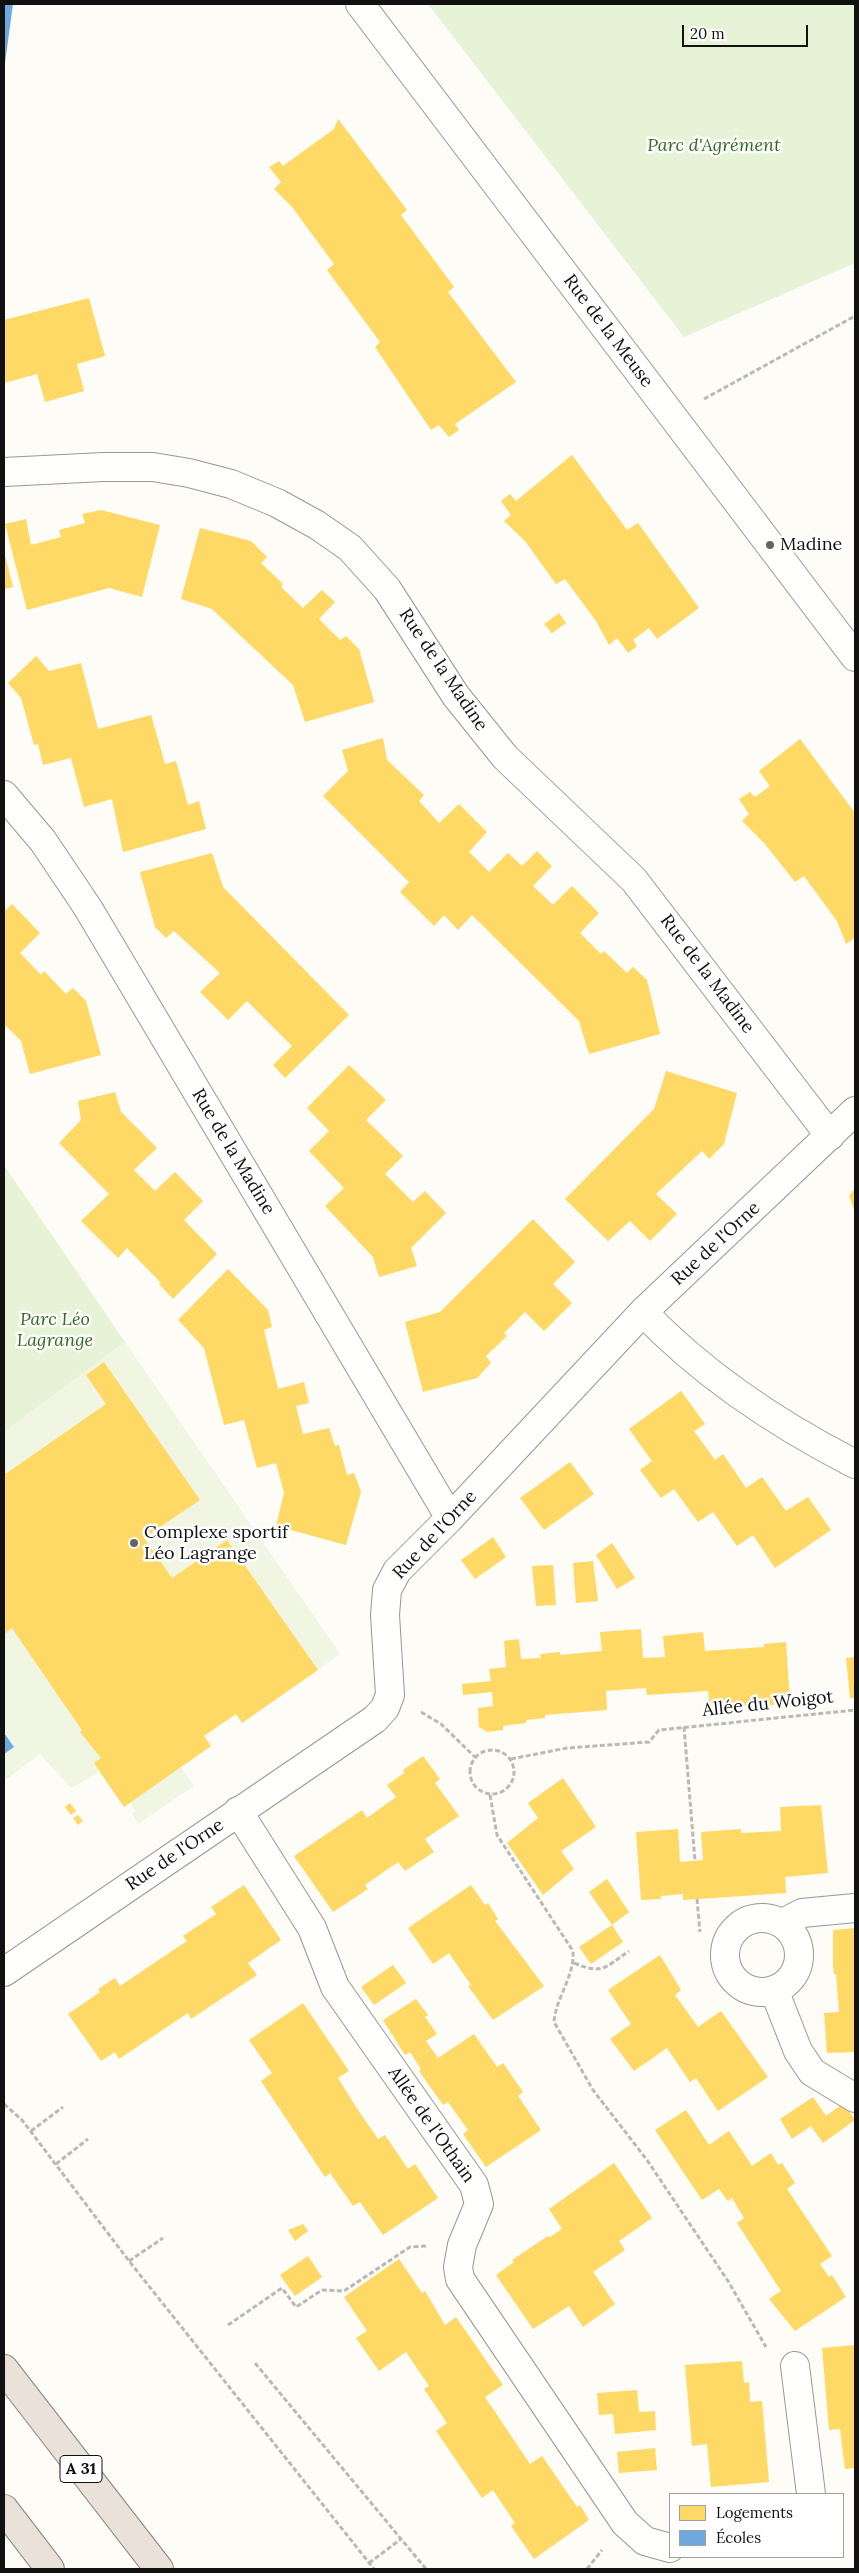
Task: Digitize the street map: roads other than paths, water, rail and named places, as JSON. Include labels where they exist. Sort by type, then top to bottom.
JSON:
[{"type":"highway","name":"A 31","points":[[4,2369],[159,2569]]},
{"type":"highway","points":[[4,2509],[50,2569]]},
{"type":"street","name":"Rue de la Meuse","points":[[360,4],[855,657]]},
{"type":"street","name":"Rue de la Madine","points":[[4,472],[103,467],[153,467],[189,473],[230,484],[277,503],[317,525],[350,548],[387,588],[456,696],[505,757],[634,880],[830,1136]]},
{"type":"street","name":"Rue de la Madine","points":[[4,795],[42,841],[88,908],[450,1518]]},
{"type":"street","name":"Rue de l'Orne","points":[[4,1972],[238,1811],[375,1720],[385,1708],[390,1695],[386,1615],[387,1590],[397,1571],[450,1518],[643,1312],[855,1111]]},
{"type":"street","points":[[643,1312],[666,1336],[723,1384],[761,1411],[855,1464]]},
{"type":"street","name":"Allée de l'Othain","points":[[238,1811],[312,1928],[335,1987],[474,2185],[479,2204],[462,2245],[458,2267],[460,2279],[625,2523],[645,2542],[669,2548]]},
{"type":"street","points":[[782,1923],[802,1913],[855,1908]]},
{"type":"street","points":[[761,1917],[772,1918],[782,1923],[791,1931],[800,1953],[798,1966],[793,1976],[785,1985],[774,1990],[762,1992],[751,1990],[741,1985],[732,1977],[725,1956],[727,1944],[740,1925],[761,1917]]},
{"type":"street","points":[[774,1990],[798,2051],[812,2072],[855,2098]]},
{"type":"street","points":[[794,2366],[811,2493]]},
{"type":"place","name":"Madine","points":[[770,545]]},
{"type":"place","name":"Complexe sportif Léo Lagrange","points":[[134,1543]]},
{"type":"park label","name":"Parc d'Agrément","points":[[714,146]]},
{"type":"park label","name":"Parc Léo Lagrange","points":[[55,1330]]}]
